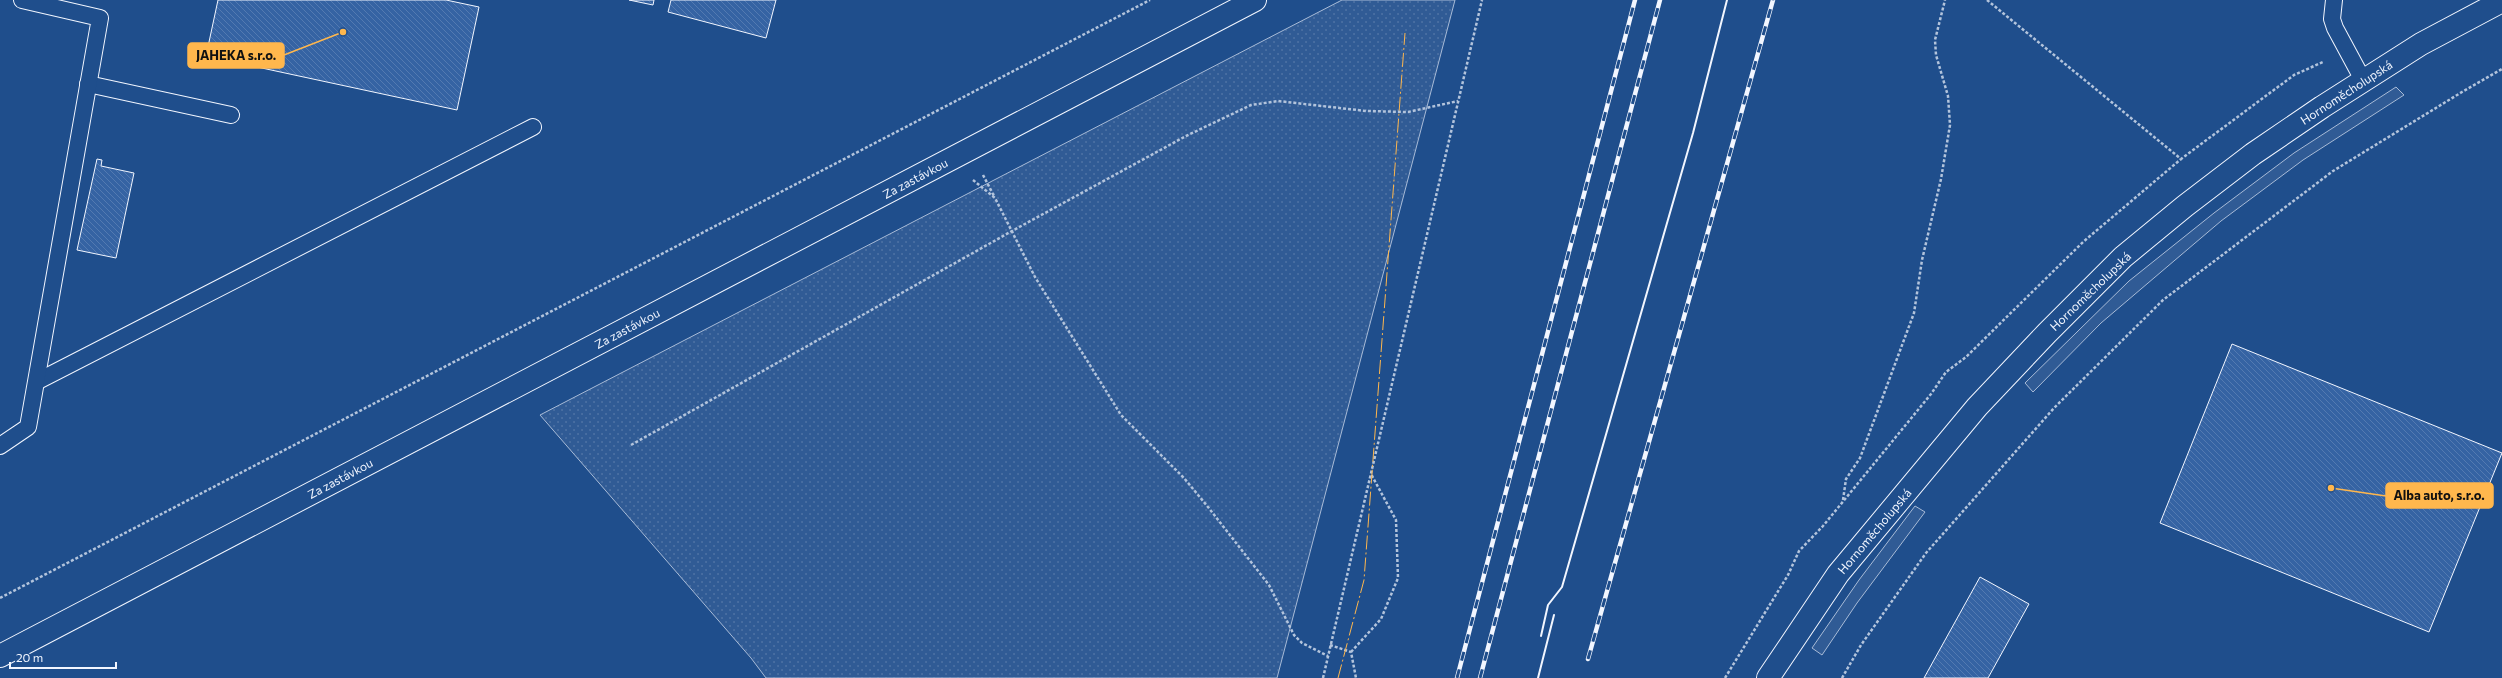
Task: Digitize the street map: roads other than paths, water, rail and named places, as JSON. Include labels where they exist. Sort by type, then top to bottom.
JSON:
[{"type":"street","name":"Za zastávkou","points":[[0,656],[1255,0]]},
{"type":"street","name":"Hornoměcholupská","points":[[1768,678],[1838,574],[1977,407],[2047,333],[2123,257],[2185,206],[2253,154],[2363,80],[2421,44],[2502,1]]},
{"type":"lane","points":[[0,446],[28,427],[38,381],[100,18],[22,0]]},
{"type":"lane","points":[[2334,0],[2332,19],[2347,52],[2363,80]]},
{"type":"lane","points":[[88,84],[231,115]]},
{"type":"lane","points":[[38,381],[533,127]]},
{"type":"railway","points":[[1457,678],[1635,0]]},
{"type":"railway","points":[[1480,678],[1660,0]]},
{"type":"railway","points":[[1588,659],[1773,0]]},
{"type":"place","name":"JAHEKA s.r.o.","points":[[343,32]]},
{"type":"place","name":"Alba auto, s.r.o.","points":[[2331,488]]}]
